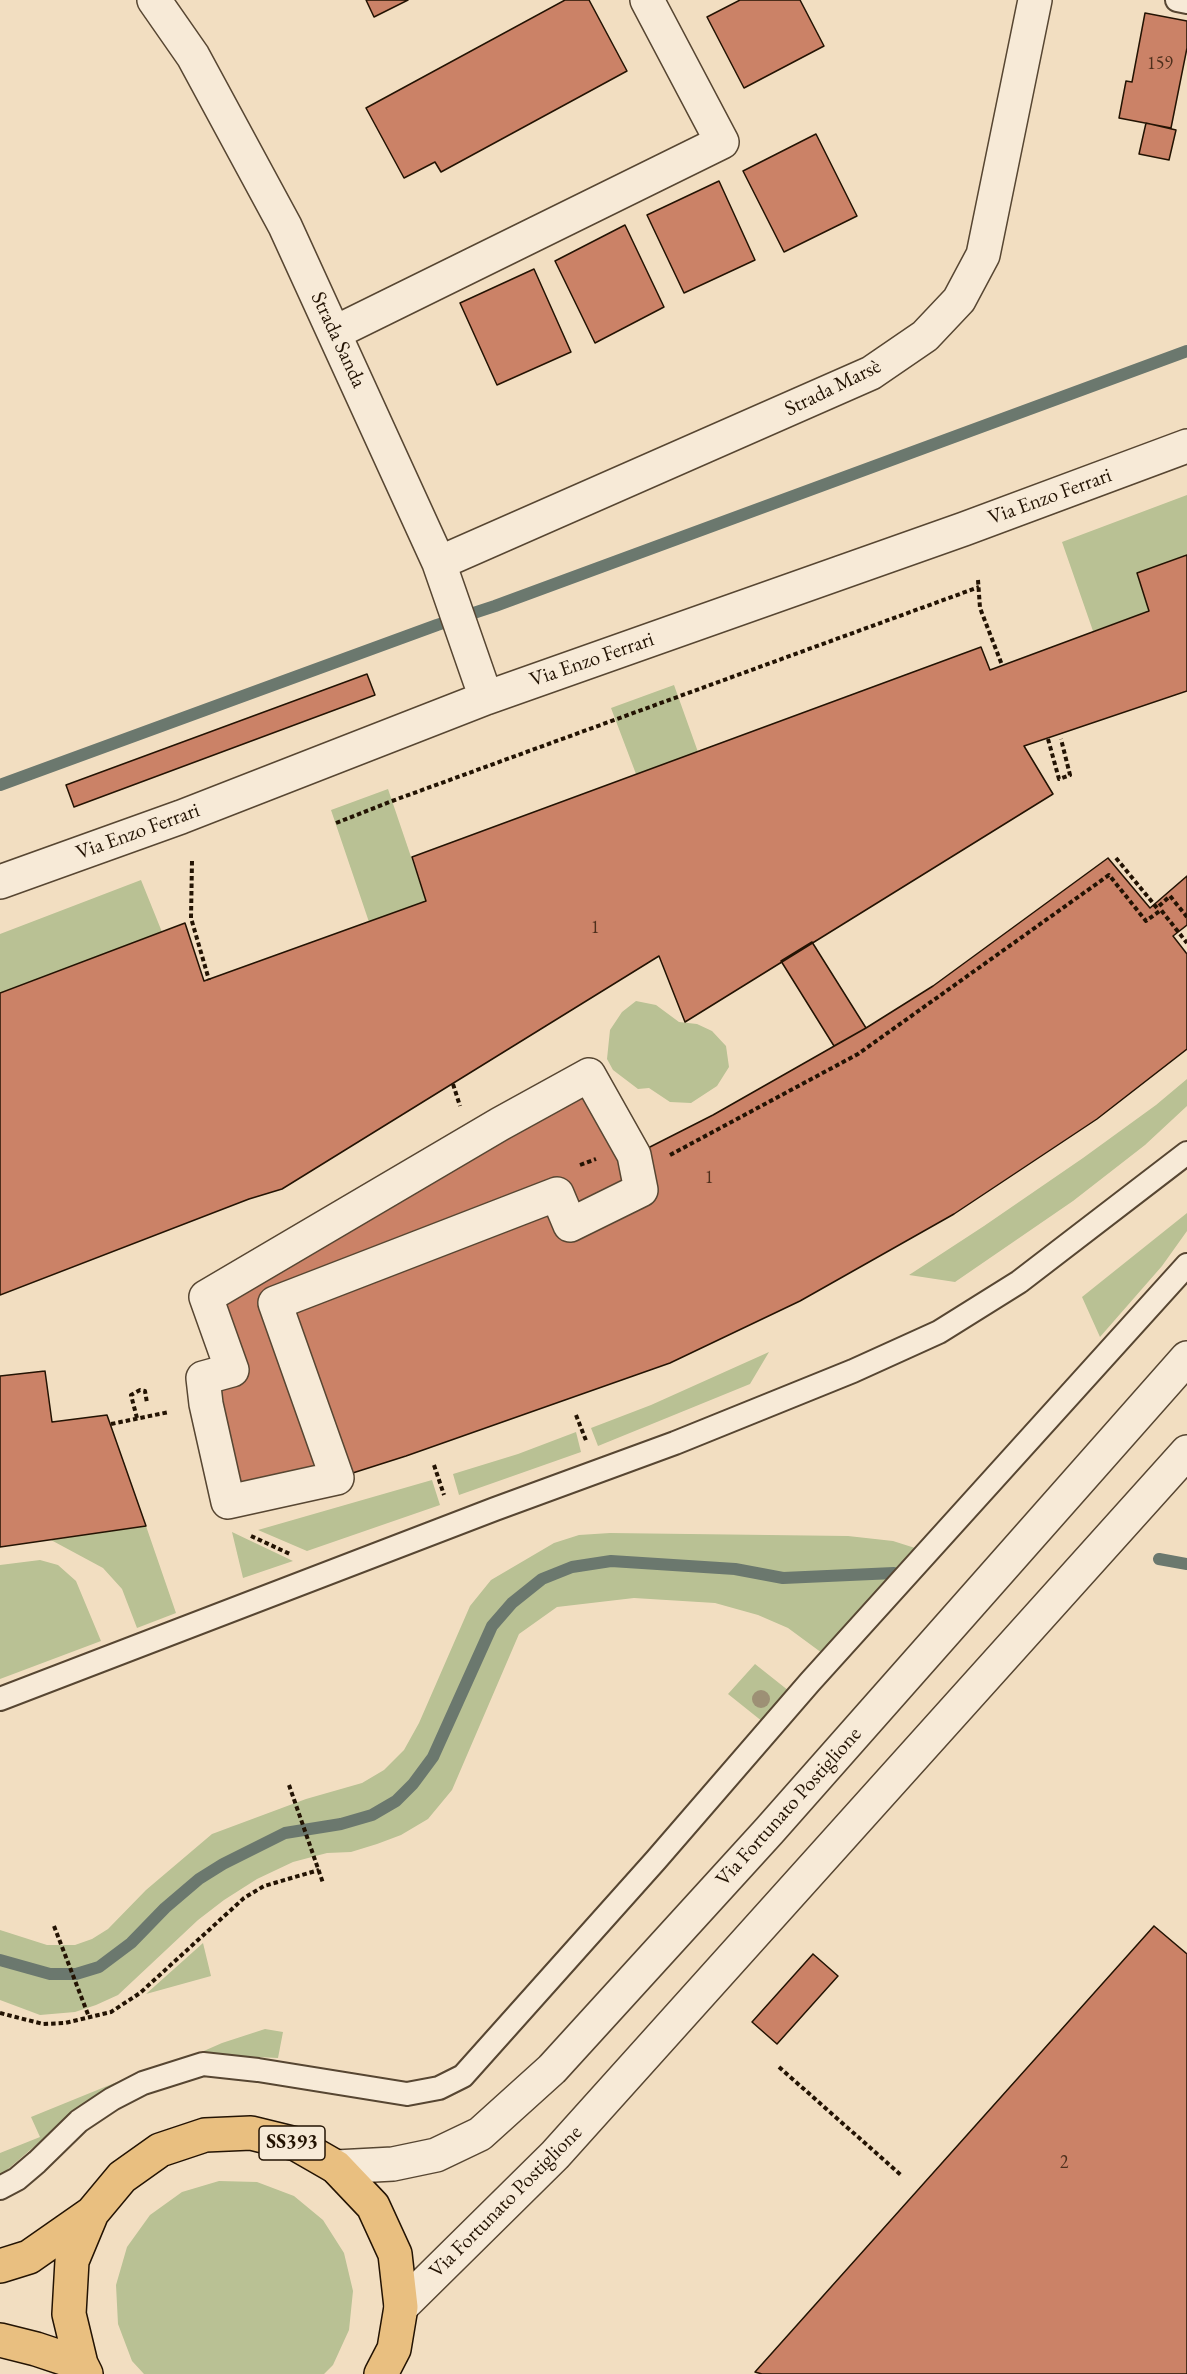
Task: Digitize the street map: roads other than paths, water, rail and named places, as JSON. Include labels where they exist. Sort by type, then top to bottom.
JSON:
[{"type":"main road","name":"SS393","points":[[0,2266],[29,2257],[92,2213],[122,2177],[160,2150],[205,2135],[251,2133],[285,2141],[296,2144],[336,2167],[373,2206],[391,2244],[395,2254],[401,2307],[391,2366]]},
{"type":"main road","name":"SS393","points":[[84,2369],[69,2314],[72,2261],[92,2213]]},
{"type":"main road","name":"SS393","points":[[0,2340],[36,2349],[84,2369]]},
{"type":"street","name":"Strada Sanda","points":[[154,0],[193,56],[285,226],[443,575],[486,698]]},
{"type":"street","points":[[334,333],[722,142],[647,0]]},
{"type":"street","name":"Strada Marsè","points":[[443,575],[871,373],[925,336],[959,300],[983,255],[1035,0]]},
{"type":"street","name":"Via Enzo Ferrari","points":[[0,882],[181,818],[486,698],[964,529],[1187,446]]},
{"type":"street","points":[[589,1075],[634,1155],[637,1172],[641,1190],[570,1225],[557,1194],[275,1303],[337,1478],[228,1502],[206,1404],[203,1378],[232,1370],[206,1297],[500,1124],[589,1075]]},
{"type":"street","name":"Via Fortunato Postiglione","points":[[336,2167],[393,2164],[436,2155],[480,2134],[552,2069],[777,1822],[1187,1358]]},
{"type":"street","name":"Via Fortunato Postiglione","points":[[401,2307],[555,2155],[1187,1452]]},
{"type":"lane","points":[[1177,0],[1187,2]]},
{"type":"lane","points":[[0,1699],[495,1509],[686,1439],[833,1379],[939,1332],[1019,1282],[1187,1154]]},
{"type":"lane","points":[[0,2188],[31,2168],[79,2121],[112,2099],[143,2083],[203,2064],[258,2070],[407,2094],[439,2088],[463,2076],[656,1860],[810,1682],[1187,1265]]},
{"type":"waterway","points":[[0,785],[437,625],[495,606],[1187,351]]},
{"type":"waterway","points":[[1159,1559],[1187,1564]]},
{"type":"waterway","points":[[0,1960],[50,1974],[76,1974],[99,1967],[131,1943],[165,1908],[199,1879],[223,1864],[285,1833],[341,1824],[372,1815],[396,1801],[413,1784],[433,1757],[492,1626],[512,1603],[542,1579],[572,1567],[611,1561],[735,1569],[783,1578],[894,1573]]}]
